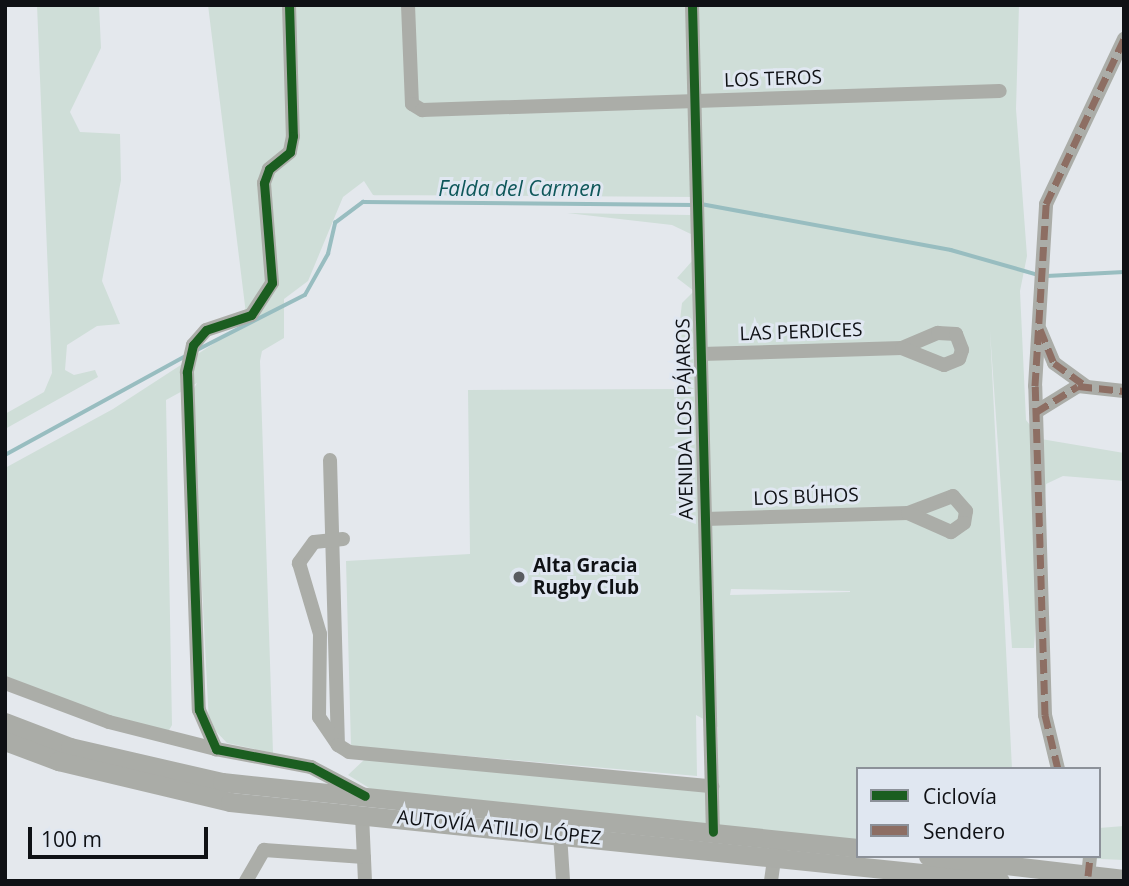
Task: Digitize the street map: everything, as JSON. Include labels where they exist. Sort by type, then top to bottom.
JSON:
[{"type":"main road","name":"AUTOVÍA ATILIO LÓPEZ","points":[[5,722],[70,747],[182,774],[363,805],[560,834],[775,847],[856,848]]},
{"type":"main road","name":"AUTOVÍA ATILIO LÓPEZ","points":[[5,741],[178,792],[713,832],[905,876],[1000,881]]},
{"type":"main road","points":[[960,858],[1089,866],[1124,879]]},
{"type":"street","points":[[216,749],[199,710],[187,372],[193,345],[206,330],[251,315],[272,283],[262,216],[269,169],[290,152],[293,136],[289,5]]},
{"type":"street","name":"LOS TEROS","points":[[408,5],[412,104],[422,110],[1000,91]]},
{"type":"street","name":"AVENIDA LOS PÁJAROS","points":[[692,5],[713,832]]},
{"type":"street","points":[[1058,767],[1045,715],[1036,412],[1038,323],[1049,193],[1124,39]]},
{"type":"street","points":[[1038,323],[1054,363],[1086,386]]},
{"type":"street","name":"LAS PERDICES","points":[[701,354],[902,348]]},
{"type":"street","points":[[1036,412],[1062,390],[1086,386],[1124,391]]},
{"type":"street","points":[[330,460],[338,540],[338,745]]},
{"type":"street","name":"LOS BÚHOS","points":[[705,519],[908,513]]},
{"type":"street","points":[[338,540],[314,542],[299,562],[320,634],[319,717],[338,745],[349,752],[712,786]]},
{"type":"street","points":[[5,682],[109,722],[216,749],[312,767],[363,805],[365,881]]},
{"type":"street","points":[[560,834],[563,881]]},
{"type":"street","points":[[771,881],[775,847]]},
{"type":"street","points":[[246,881],[264,850],[364,857]]},
{"type":"shaded area","points":[[37,5],[99,5],[101,48],[70,112],[80,132],[120,134],[121,180],[102,281],[120,324],[97,326],[67,345],[65,370],[74,375],[95,370],[98,377],[5,429],[5,414],[44,392],[52,373]]},
{"type":"shaded area","points":[[208,5],[1019,5],[1016,109],[1027,256],[1020,291],[1026,420],[1041,439],[1124,453],[1124,481],[1063,476],[1046,484],[1034,648],[1012,648],[990,331],[1012,767],[856,767],[856,841],[374,791],[348,775],[365,759],[718,790],[718,727],[696,715],[697,776],[351,746],[346,561],[470,554],[468,390],[686,389],[680,320],[682,303],[694,291],[677,278],[693,260],[695,236],[672,225],[567,213],[690,215],[697,197],[373,195],[364,181],[343,197],[308,281],[284,299],[284,338],[262,351],[260,361],[273,753],[227,743],[209,724],[192,392],[197,383],[166,400],[172,725],[168,732],[121,721],[5,676],[5,468],[113,409],[247,322]],"holes":[[[731,589],[850,592],[730,595]]]},
{"type":"shaded area","points":[[1124,826],[1124,860],[1076,858],[1101,858],[1101,828]]},
{"type":"waterway","name":"Falda del Carmen","points":[[197,350],[305,295],[328,254],[335,223],[363,202],[694,205]]},
{"type":"waterway","name":"Falda del Carmen","points":[[701,204],[951,250],[1039,275]]},
{"type":"waterway","name":"Falda del Carmen","points":[[1047,276],[1124,272]]},
{"type":"waterway","name":"Falda del Carmen","points":[[5,455],[184,357]]},
{"type":"marked path","points":[[1058,767],[1045,715],[1035,386],[1046,204],[1124,39]]},
{"type":"marked path","points":[[1040,329],[1054,363],[1086,386]]},
{"type":"marked path","points":[[1036,412],[1078,386],[1124,391]]},
{"type":"marked path","points":[[1088,876],[1090,858]]},
{"type":"cycle path","points":[[289,5],[293,136],[290,152],[269,169],[264,183],[272,283],[251,315],[206,330],[193,345],[187,372],[199,710],[216,749],[311,767],[365,796]]},
{"type":"cycle path","points":[[692,5],[713,832]]},
{"type":"place","name":"Alta Gracia Rugby Club","points":[[519,577]]}]
